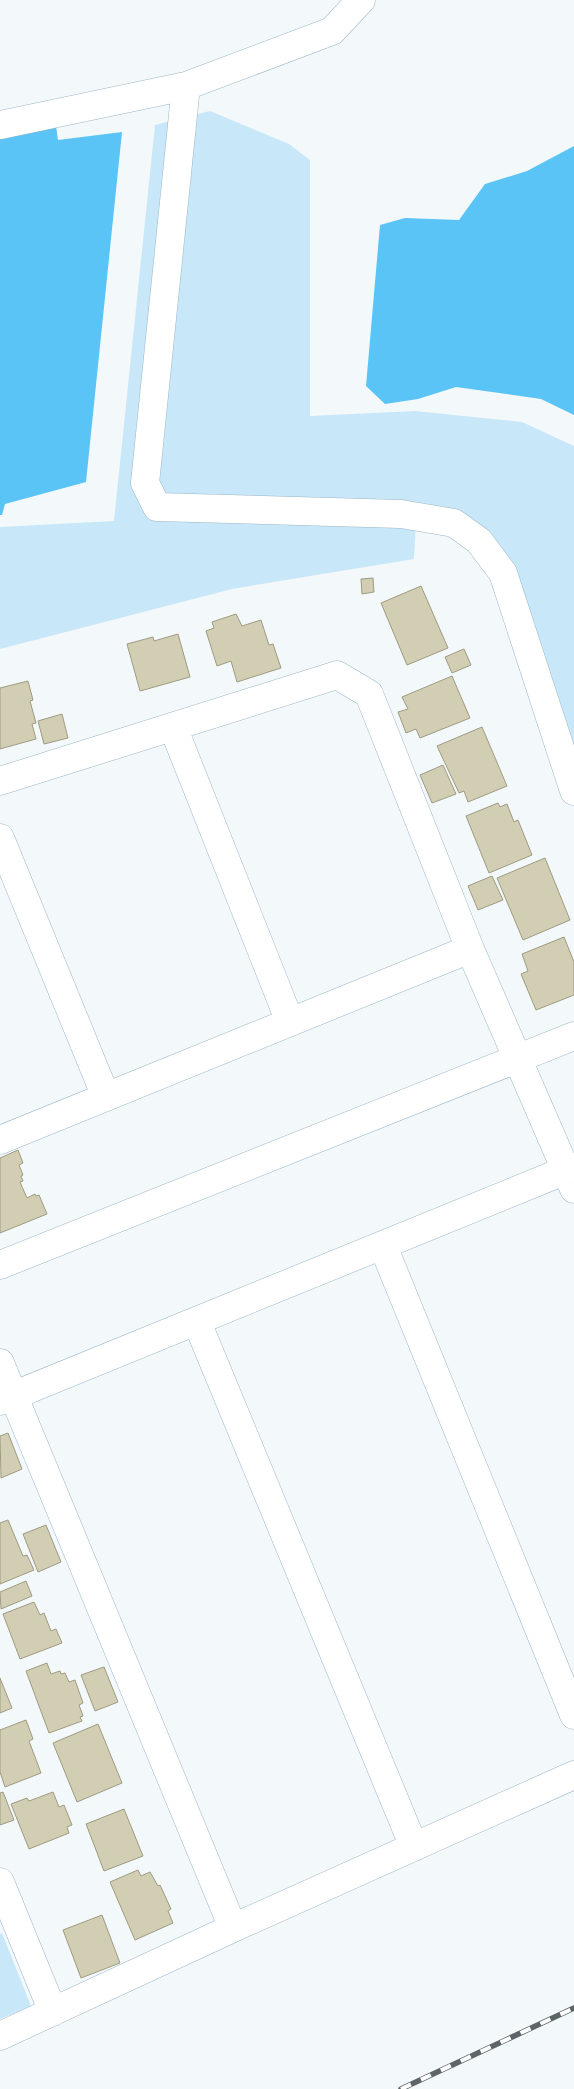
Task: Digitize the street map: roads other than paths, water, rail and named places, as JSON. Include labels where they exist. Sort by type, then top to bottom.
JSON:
[{"type":"street","points":[[0,125],[186,86],[332,31],[362,0]]},
{"type":"street","points":[[186,86],[145,483],[158,507],[401,514],[454,523],[479,541],[503,573],[574,791]]},
{"type":"street","points":[[0,781],[337,675],[369,694],[470,949],[571,1175],[383,1246],[7,1399]]},
{"type":"street","points":[[173,726],[290,1022]]},
{"type":"street","points":[[0,838],[106,1096]]},
{"type":"street","points":[[0,1140],[470,949]]},
{"type":"street","points":[[0,1265],[574,1036]]},
{"type":"street","points":[[383,1246],[574,1715]]},
{"type":"street","points":[[197,1322],[414,1847]]},
{"type":"street","points":[[0,1363],[7,1399],[233,1928]]},
{"type":"street","points":[[0,2036],[233,1928],[574,1775]]},
{"type":"street","points":[[0,1882],[53,2012]]},
{"type":"water","points":[[56,126],[58,140],[122,132],[86,482],[5,504],[2,515],[0,515],[0,139]]},
{"type":"water","points":[[574,146],[574,415],[541,399],[456,387],[418,399],[385,404],[366,386],[380,225],[405,218],[459,220],[485,184],[527,171]]},
{"type":"railway","points":[[401,2089],[574,2008]]}]
